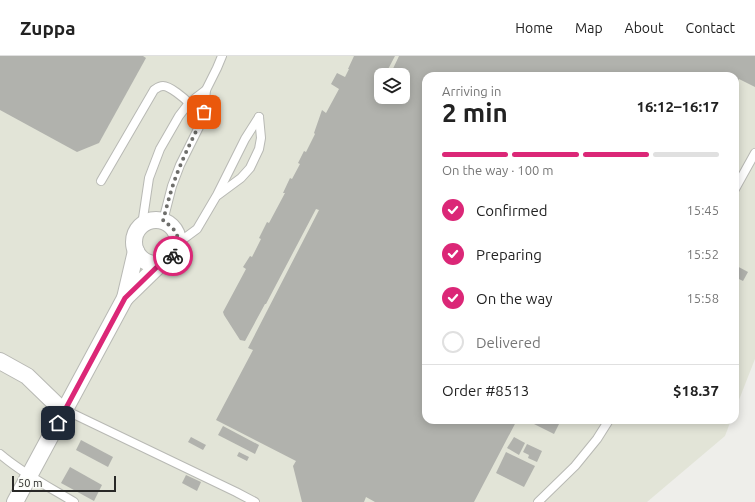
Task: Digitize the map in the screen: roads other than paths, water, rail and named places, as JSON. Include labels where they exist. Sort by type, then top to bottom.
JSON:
[{"type":"street","points":[[125,298],[161,263],[173,256],[177,250],[178,236],[169,224],[156,220],[148,221],[142,225],[135,237],[134,244],[136,251],[146,261],[153,264],[161,263]]},
{"type":"street","points":[[15,502],[125,298],[136,251]]},
{"type":"street","points":[[0,361],[27,376],[58,406],[65,410]]},
{"type":"lane","points":[[163,221],[172,186],[199,127],[204,112],[206,90],[222,56]]},
{"type":"lane","points":[[101,182],[154,90],[158,87],[165,86],[189,103]]},
{"type":"lane","points":[[142,225],[149,178],[157,156],[179,116],[189,103],[206,90]]},
{"type":"lane","points":[[178,243],[197,229],[217,195],[245,139],[259,117],[261,138],[260,149],[250,168],[241,178],[217,195]]},
{"type":"lane","points":[[739,183],[755,153]]},
{"type":"lane","points":[[65,410],[254,502]]},
{"type":"lane","points":[[538,502],[576,466],[597,440],[606,424]]},
{"type":"lane","points":[[0,454],[29,476],[74,502]]}]
